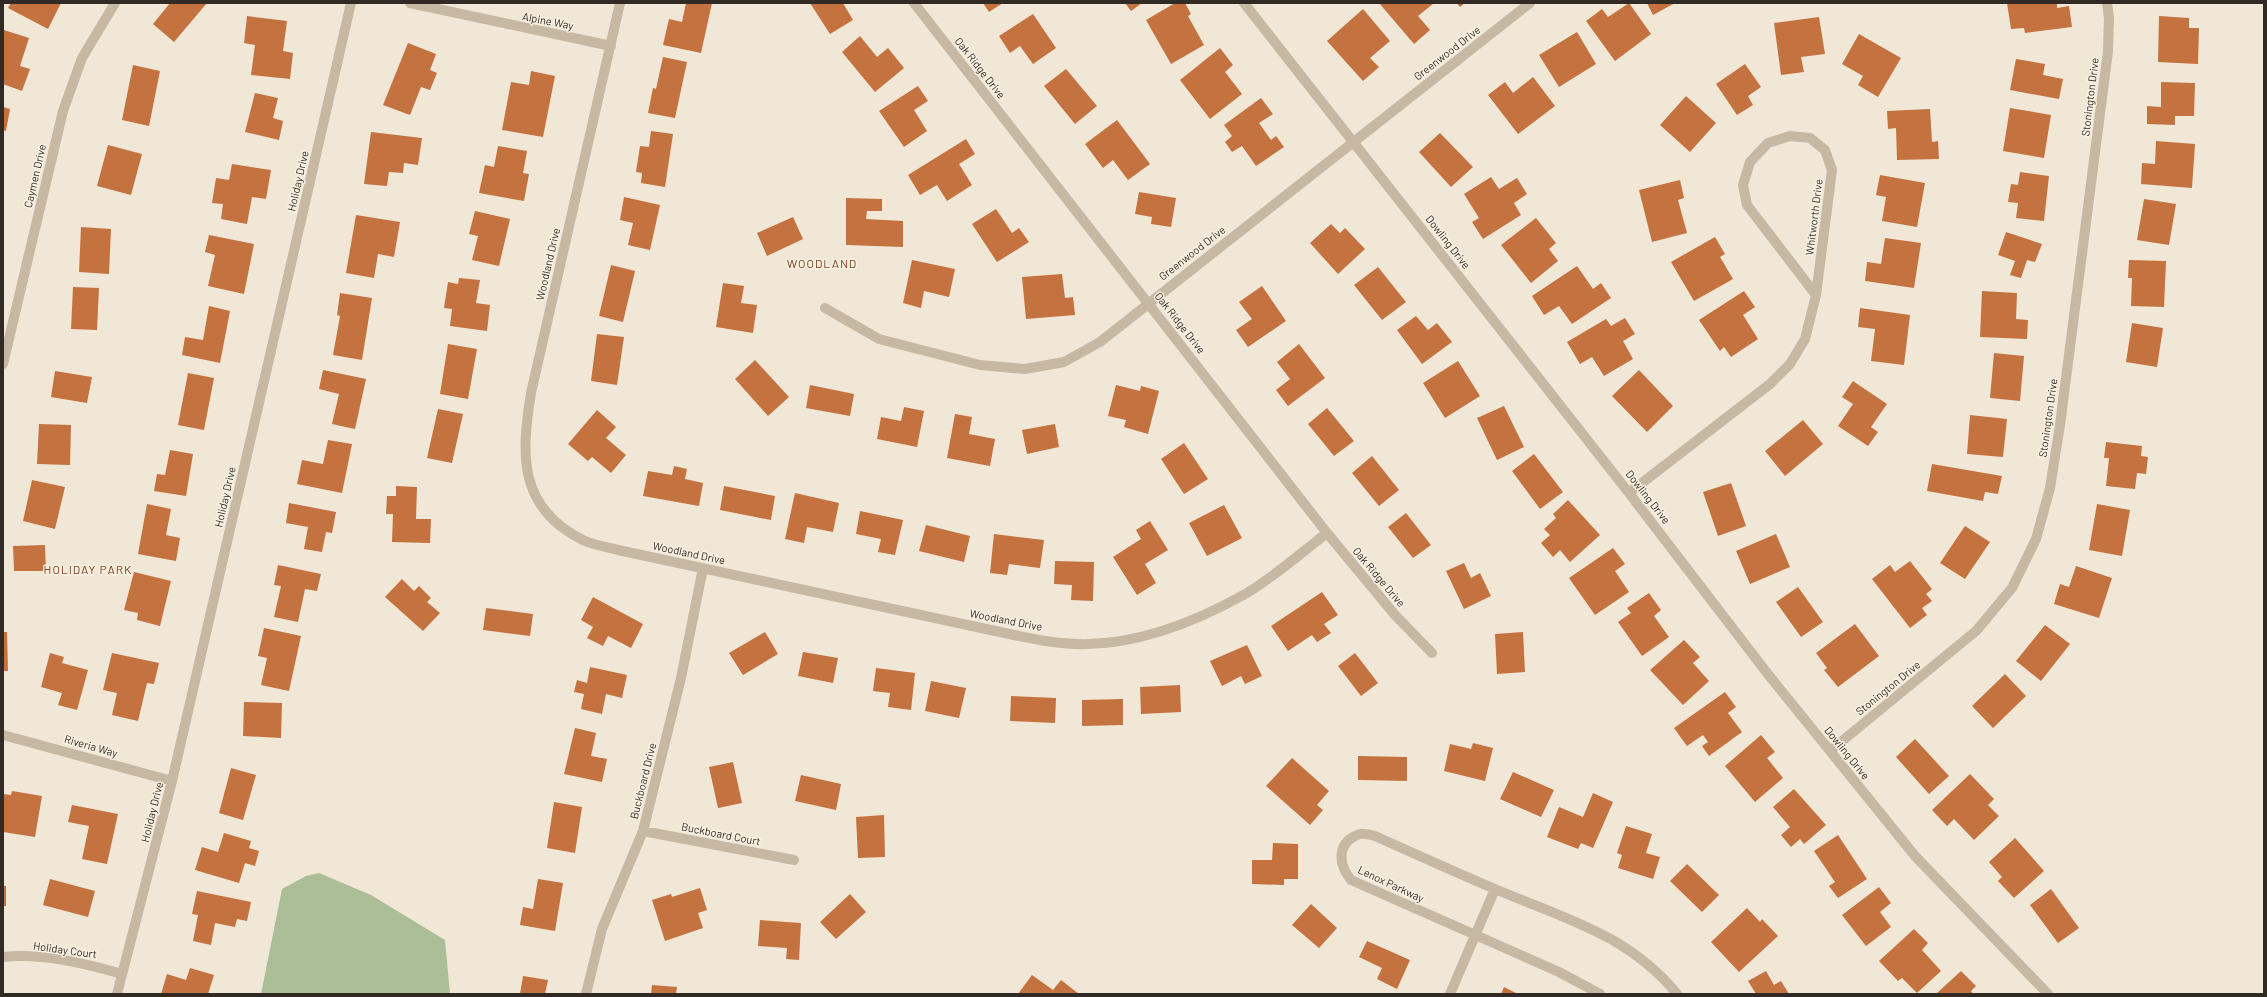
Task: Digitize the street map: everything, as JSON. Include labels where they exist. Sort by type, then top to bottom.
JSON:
[{"type":"street","name":"Caymen Drive","points":[[3,363],[63,110],[82,58],[114,3]]},
{"type":"street","name":"Holiday Drive","points":[[117,994],[172,782],[351,3]]},
{"type":"street","name":"Alpine Way","points":[[410,3],[611,46]]},
{"type":"street","name":"Woodland Drive","points":[[620,3],[531,393],[524,433],[526,472],[537,502],[559,525],[583,540],[618,550],[1014,635],[1063,643],[1112,642],[1155,633],[1203,616],[1248,592],[1327,533]]},
{"type":"street","name":"Oak Ridge Drive","points":[[914,3],[1327,533],[1395,615],[1432,653]]},
{"type":"street","name":"Dowling Drive","points":[[1244,3],[1630,493],[1767,673],[1915,856],[2048,994]]},
{"type":"street","name":"Greenwood Drive","points":[[825,308],[879,339],[980,365],[1025,369],[1064,362],[1100,342],[1530,3]]},
{"type":"street","name":"Stonington Drive","points":[[1830,750],[1976,631],[2012,588],[2036,539],[2050,488],[2060,425],[2108,51],[2109,18],[2107,3]]},
{"type":"street","name":"Whitworth Drive","points":[[1630,493],[1770,384],[1790,364],[1805,339],[1816,295],[1832,170],[1826,150],[1810,138],[1790,136],[1768,143],[1750,162],[1743,185],[1747,205],[1816,295]]},
{"type":"street","name":"Buckboard Drive","points":[[586,994],[602,929],[643,831],[681,678],[703,568]]},
{"type":"street","name":"Riveria Way","points":[[3,735],[172,782]]},
{"type":"street","name":"Buckboard Court","points":[[643,831],[794,860]]},
{"type":"street","name":"Lenox Parkway","points":[[1600,994],[1559,972],[1351,880],[1343,870],[1341,856],[1346,843],[1360,834],[1375,836],[1496,890],[1586,925],[1619,942],[1644,960],[1666,980],[1676,994]]},
{"type":"street","points":[[1450,994],[1496,890]]},
{"type":"street","name":"Holiday Court","points":[[3,957],[56,959],[92,965],[122,974]]},
{"type":"green space","points":[[319,873],[371,895],[445,940],[450,994],[261,994],[282,889],[306,876]]},
{"type":"building","points":[[11,3],[61,3],[48,29],[8,8]]},
{"type":"building","points":[[170,3],[207,3],[174,42],[153,24]]},
{"type":"building","points":[[686,3],[712,3],[701,53],[663,45],[669,19],[682,22]]},
{"type":"building","points":[[810,3],[843,3],[853,20],[830,34]]},
{"type":"building","points":[[983,3],[1003,3],[989,12]]},
{"type":"building","points":[[1125,3],[1142,3],[1131,11]]},
{"type":"building","points":[[1175,3],[1185,3],[1191,14],[1188,16],[1204,45],[1171,64],[1146,20]]},
{"type":"building","points":[[1379,3],[1434,3],[1418,16],[1430,30],[1414,44]]},
{"type":"building","points":[[1457,3],[1465,3],[1460,7]]},
{"type":"building","points":[[1629,3],[1651,34],[1615,61],[1586,21],[1602,9],[1608,17]]},
{"type":"building","points":[[1647,3],[1675,3],[1653,15]]},
{"type":"building","points":[[2007,3],[2057,3],[2057,8],[2069,6],[2072,27],[2025,33],[2024,28],[2011,29]]},
{"type":"building","points":[[1363,9],[1390,41],[1370,58],[1379,67],[1363,81],[1327,41]]},
{"type":"building","points":[[1033,14],[1056,48],[1033,64],[1020,46],[1010,53],[999,36]]},
{"type":"building","points":[[247,16],[287,21],[283,51],[293,53],[290,79],[251,75],[255,45],[244,43]]},
{"type":"building","points":[[2159,16],[2189,18],[2189,28],[2199,28],[2198,64],[2158,62]]},
{"type":"building","points":[[1819,17],[1825,54],[1801,57],[1804,72],[1781,75],[1774,23]]},
{"type":"building","points":[[4,30],[29,38],[20,66],[30,69],[22,91],[3,84]]},
{"type":"building","points":[[1577,32],[1596,64],[1559,87],[1539,55]]},
{"type":"building","points":[[1859,34],[1901,58],[1878,97],[1858,85],[1863,76],[1842,64]]},
{"type":"building","points":[[860,36],[877,57],[888,48],[904,68],[875,92],[842,52]]},
{"type":"building","points":[[408,43],[436,54],[430,70],[437,73],[430,90],[421,87],[410,115],[383,105]]},
{"type":"building","points":[[1220,48],[1233,65],[1225,72],[1242,94],[1210,119],[1180,80]]},
{"type":"building","points":[[663,57],[687,62],[675,118],[648,113],[653,88],[656,89]]},
{"type":"building","points":[[2016,59],[2045,64],[2043,75],[2063,79],[2059,99],[2010,90]]},
{"type":"building","points":[[1745,64],[1761,87],[1748,96],[1753,105],[1737,115],[1716,84]]},
{"type":"building","points":[[133,65],[160,71],[149,126],[122,120]]},
{"type":"building","points":[[1066,69],[1097,106],[1075,124],[1044,86]]},
{"type":"building","points":[[531,71],[555,76],[543,137],[502,130],[511,82],[529,85]]},
{"type":"building","points":[[1533,77],[1555,106],[1518,134],[1488,95],[1505,82],[1513,93]]},
{"type":"building","points":[[2161,82],[2195,83],[2194,116],[2175,116],[2175,125],[2147,124],[2147,106],[2161,107]]},
{"type":"building","points":[[918,86],[928,101],[914,110],[927,131],[904,147],[879,111]]},
{"type":"building","points":[[255,93],[278,98],[273,118],[283,121],[279,140],[245,132]]},
{"type":"building","points":[[1686,96],[1716,123],[1690,152],[1660,125]]},
{"type":"building","points":[[1261,98],[1273,114],[1259,123],[1271,140],[1276,136],[1284,147],[1256,166],[1242,146],[1232,152],[1225,142],[1232,136],[1224,125]]},
{"type":"building","points":[[3,107],[10,109],[6,131],[3,130]]},
{"type":"building","points":[[2010,108],[2051,115],[2044,158],[2003,151]]},
{"type":"building","points":[[1930,109],[1932,142],[1938,141],[1939,159],[1897,160],[1896,128],[1888,129],[1887,111]]},
{"type":"building","points":[[1117,120],[1150,164],[1128,180],[1113,160],[1103,168],[1085,144]]},
{"type":"building","points":[[651,131],[673,134],[665,187],[641,183],[642,173],[636,172],[640,146],[649,147]]},
{"type":"building","points":[[371,132],[422,138],[418,165],[404,163],[403,173],[389,172],[387,186],[364,184]]},
{"type":"building","points":[[1440,133],[1473,167],[1451,187],[1419,152]]},
{"type":"building","points":[[966,139],[975,154],[959,164],[972,185],[947,201],[937,185],[920,195],[908,175]]},
{"type":"building","points":[[2156,141],[2195,144],[2192,188],[2141,184],[2142,163],[2155,164]]},
{"type":"building","points":[[108,145],[142,154],[131,195],[97,186]]},
{"type":"building","points":[[498,146],[527,151],[523,173],[529,174],[524,201],[479,193],[485,165],[494,167]]},
{"type":"building","points":[[232,164],[271,170],[266,199],[252,197],[247,224],[221,219],[223,204],[212,203],[216,178],[229,180]]},
{"type":"building","points":[[2020,172],[2049,176],[2044,221],[2016,218],[2018,203],[2008,202],[2011,184],[2018,185]]},
{"type":"building","points":[[1880,175],[1925,183],[1917,227],[1882,221],[1886,197],[1876,195]]},
{"type":"building","points":[[1491,177],[1499,189],[1517,178],[1527,194],[1514,203],[1521,215],[1483,239],[1472,222],[1479,218],[1464,194]]},
{"type":"building","points":[[1680,180],[1684,198],[1678,200],[1687,233],[1652,242],[1639,190]]},
{"type":"building","points":[[1139,192],[1176,198],[1171,227],[1151,224],[1152,217],[1135,214]]},
{"type":"building","points":[[624,197],[660,205],[650,250],[628,245],[633,223],[620,220]]},
{"type":"building","points":[[846,198],[882,199],[882,211],[867,211],[866,219],[903,221],[903,247],[846,245]]},
{"type":"building","points":[[2144,199],[2176,204],[2169,245],[2137,240]]},
{"type":"building","points":[[996,209],[1012,233],[1019,228],[1029,242],[997,262],[972,224]]},
{"type":"building","points":[[475,211],[510,219],[499,266],[472,260],[478,236],[469,234]]},
{"type":"building","points":[[356,215],[400,222],[394,257],[378,254],[374,278],[346,273]]},
{"type":"building","points":[[793,217],[803,239],[767,256],[757,233]]},
{"type":"building","points":[[1536,218],[1556,243],[1549,249],[1558,261],[1531,283],[1501,245]]},
{"type":"building","points":[[1331,224],[1340,233],[1345,228],[1365,249],[1338,274],[1310,243]]},
{"type":"building","points":[[81,227],[111,229],[109,274],[79,272]]},
{"type":"building","points":[[2006,232],[2042,244],[2035,262],[2027,260],[2021,278],[2010,275],[2015,261],[1998,255]]},
{"type":"building","points":[[209,235],[254,244],[244,294],[208,286],[215,255],[205,252]]},
{"type":"building","points":[[1715,237],[1725,254],[1720,257],[1733,279],[1694,301],[1671,262]]},
{"type":"building","points":[[1885,238],[1921,243],[1914,288],[1865,281],[1867,262],[1881,264]]},
{"type":"building","points":[[912,260],[955,269],[949,297],[924,291],[921,308],[903,303]]},
{"type":"building","points":[[2129,260],[2166,261],[2164,307],[2131,306],[2132,278],[2128,278]]},
{"type":"building","points":[[611,265],[635,271],[623,322],[599,316]]},
{"type":"building","points":[[1577,266],[1593,289],[1601,283],[1611,298],[1572,324],[1559,306],[1544,315],[1532,296]]},
{"type":"building","points":[[1378,267],[1406,302],[1382,320],[1354,285]]},
{"type":"building","points":[[1062,274],[1065,298],[1073,297],[1075,315],[1026,319],[1022,277]]},
{"type":"building","points":[[459,278],[480,280],[476,303],[490,305],[487,331],[450,326],[452,309],[444,308],[448,282],[458,284]]},
{"type":"building","points":[[723,283],[744,286],[741,303],[757,305],[753,333],[716,327]]},
{"type":"building","points":[[1262,286],[1286,321],[1248,347],[1236,330],[1252,319],[1239,302]]},
{"type":"building","points":[[73,287],[99,288],[97,330],[71,329]]},
{"type":"building","points":[[1744,291],[1755,307],[1743,315],[1758,339],[1731,357],[1724,347],[1720,351],[1699,320]]},
{"type":"building","points":[[1982,291],[2017,293],[2016,319],[2028,320],[2027,339],[1980,337]]},
{"type":"building","points":[[340,293],[372,298],[362,360],[333,355],[340,316],[337,315]]},
{"type":"building","points":[[209,306],[230,311],[220,363],[182,355],[185,337],[203,340]]},
{"type":"building","points":[[1860,308],[1910,315],[1904,365],[1871,361],[1875,329],[1858,327]]},
{"type":"building","points":[[1416,316],[1428,330],[1437,323],[1452,342],[1422,364],[1397,330]]},
{"type":"building","points":[[1625,318],[1635,334],[1623,341],[1633,359],[1604,376],[1592,357],[1580,364],[1567,342],[1606,319],[1611,326]]},
{"type":"building","points":[[2132,323],[2163,328],[2157,367],[2126,362]]},
{"type":"building","points":[[597,334],[624,337],[617,385],[591,381]]},
{"type":"building","points":[[448,344],[477,349],[468,399],[440,394]]},
{"type":"building","points":[[1299,344],[1325,378],[1288,406],[1276,390],[1290,379],[1277,362]]},
{"type":"building","points":[[1994,353],[2024,356],[2020,401],[1990,398]]},
{"type":"building","points":[[755,360],[789,397],[768,416],[735,379]]},
{"type":"building","points":[[1458,361],[1480,396],[1445,418],[1423,383]]},
{"type":"building","points":[[323,370],[366,379],[355,429],[332,424],[339,394],[319,389]]},
{"type":"building","points":[[1639,370],[1673,406],[1647,432],[1612,396]]},
{"type":"building","points":[[55,371],[92,377],[87,403],[51,397]]},
{"type":"building","points":[[188,373],[214,378],[204,430],[178,425]]},
{"type":"building","points":[[1853,381],[1887,404],[1871,427],[1878,432],[1868,446],[1838,426],[1853,404],[1842,397]]},
{"type":"building","points":[[810,385],[854,394],[850,416],[806,408]]},
{"type":"building","points":[[1116,385],[1140,391],[1141,386],[1159,391],[1148,434],[1124,427],[1126,420],[1108,416]]},
{"type":"building","points":[[1504,406],[1524,447],[1497,460],[1477,418]]},
{"type":"building","points":[[904,407],[924,411],[917,447],[877,439],[881,417],[901,421]]},
{"type":"building","points":[[1327,408],[1354,441],[1334,456],[1308,424]]},
{"type":"building","points":[[438,409],[463,414],[452,463],[427,458]]},
{"type":"building","points":[[597,410],[616,427],[606,438],[626,455],[611,473],[592,457],[588,461],[568,444]]},
{"type":"building","points":[[955,414],[972,417],[969,434],[995,439],[990,466],[947,458]]},
{"type":"building","points":[[1970,415],[2007,419],[2003,457],[1967,454]]},
{"type":"building","points":[[1803,420],[1823,444],[1785,476],[1765,451]]},
{"type":"building","points":[[39,424],[71,425],[70,465],[37,464]]},
{"type":"building","points":[[1055,424],[1059,447],[1027,454],[1022,430]]},
{"type":"building","points":[[328,440],[352,444],[342,493],[297,484],[302,460],[323,464]]},
{"type":"building","points":[[2106,442],[2142,446],[2141,456],[2148,457],[2146,474],[2137,473],[2135,489],[2106,486],[2109,458],[2104,458]]},
{"type":"building","points":[[1184,443],[1208,479],[1184,494],[1161,459]]},
{"type":"building","points":[[170,450],[193,454],[186,496],[154,491],[157,474],[165,475]]},
{"type":"building","points":[[1534,454],[1563,492],[1540,509],[1512,471]]},
{"type":"building","points":[[1372,456],[1399,490],[1379,506],[1352,473]]},
{"type":"building","points":[[1932,464],[2002,476],[1998,494],[1985,492],[1983,501],[1927,491]]},
{"type":"building","points":[[674,466],[687,469],[685,479],[703,483],[699,506],[643,496],[648,471],[672,475]]},
{"type":"building","points":[[32,480],[65,487],[55,529],[23,521]]},
{"type":"building","points":[[1731,483],[1746,526],[1718,536],[1703,492]]},
{"type":"building","points":[[396,486],[417,487],[416,519],[431,519],[430,543],[392,542],[393,514],[386,514],[387,496],[396,496]]},
{"type":"building","points":[[724,486],[775,496],[771,520],[720,510]]},
{"type":"building","points":[[795,493],[839,503],[833,532],[807,527],[804,543],[785,539]]},
{"type":"building","points":[[1568,500],[1600,535],[1570,562],[1560,550],[1553,557],[1541,543],[1550,535],[1544,529],[1556,518],[1553,514]]},
{"type":"building","points":[[289,503],[336,512],[332,533],[326,532],[322,552],[304,549],[308,527],[286,523]]},
{"type":"building","points":[[147,504],[171,509],[166,535],[180,538],[176,561],[138,554]]},
{"type":"building","points":[[2097,504],[2130,510],[2122,556],[2089,550]]},
{"type":"building","points":[[1224,505],[1242,538],[1207,556],[1189,523]]},
{"type":"building","points":[[860,511],[903,520],[895,555],[878,552],[881,539],[856,534]]},
{"type":"building","points":[[1406,513],[1431,545],[1413,558],[1388,527]]},
{"type":"building","points":[[1150,521],[1168,550],[1145,564],[1156,583],[1137,595],[1113,557],[1141,539],[1136,530]]},
{"type":"building","points":[[926,525],[970,536],[964,562],[919,551]]},
{"type":"building","points":[[1965,526],[1990,542],[1965,579],[1940,563]]},
{"type":"building","points":[[994,534],[1044,540],[1040,568],[1009,564],[1007,575],[990,573]]},
{"type":"building","points":[[1776,534],[1790,567],[1750,584],[1736,551]]},
{"type":"building","points":[[45,545],[46,571],[14,571],[13,546]]},
{"type":"building","points":[[1613,548],[1625,564],[1615,571],[1629,592],[1595,615],[1569,578]]},
{"type":"building","points":[[1055,561],[1094,562],[1093,601],[1071,600],[1072,585],[1054,584]]},
{"type":"building","points":[[1910,561],[1932,589],[1926,594],[1932,601],[1922,608],[1927,615],[1910,628],[1872,579],[1890,565],[1895,572]]},
{"type":"building","points":[[1464,563],[1471,578],[1480,573],[1491,596],[1464,609],[1446,571]]},
{"type":"building","points":[[278,565],[321,574],[317,591],[305,589],[298,622],[274,617],[281,586],[274,585]]},
{"type":"building","points":[[2076,566],[2112,578],[2099,618],[2054,604],[2060,584],[2069,587]]},
{"type":"building","points":[[134,572],[171,581],[160,626],[137,620],[138,613],[124,610]]},
{"type":"building","points":[[402,579],[414,591],[419,586],[431,598],[427,602],[440,613],[423,631],[385,597]]},
{"type":"building","points":[[1798,587],[1823,622],[1801,637],[1776,602]]},
{"type":"building","points":[[1322,592],[1338,615],[1324,624],[1331,633],[1317,642],[1312,635],[1288,651],[1271,626]]},
{"type":"building","points":[[1649,593],[1661,610],[1654,616],[1669,637],[1642,656],[1618,622],[1631,613],[1627,608]]},
{"type":"building","points":[[593,597],[643,624],[631,648],[608,636],[603,646],[587,638],[593,627],[581,620]]},
{"type":"building","points":[[486,608],[533,614],[530,636],[483,630]]},
{"type":"building","points":[[1855,624],[1879,656],[1838,687],[1824,670],[1827,668],[1816,653]]},
{"type":"building","points":[[2045,625],[2070,644],[2041,681],[2016,661]]},
{"type":"building","points":[[264,628],[301,636],[289,691],[261,685],[267,658],[258,656]]},
{"type":"building","points":[[3,632],[7,632],[8,671],[3,671]]},
{"type":"building","points":[[765,632],[778,654],[743,675],[729,653]]},
{"type":"building","points":[[1523,632],[1525,672],[1497,674],[1495,634]]},
{"type":"building","points":[[1684,640],[1700,657],[1693,663],[1709,681],[1683,705],[1650,670]]},
{"type":"building","points":[[1247,645],[1262,676],[1245,684],[1241,676],[1222,686],[1210,661]]},
{"type":"building","points":[[803,652],[838,658],[833,683],[798,676]]},
{"type":"building","points":[[50,653],[64,657],[62,663],[88,670],[77,710],[58,705],[62,693],[41,687]]},
{"type":"building","points":[[112,653],[159,663],[154,684],[147,683],[138,721],[112,715],[117,693],[103,690]]},
{"type":"building","points":[[1355,653],[1378,683],[1361,696],[1338,666]]},
{"type":"building","points":[[590,667],[627,675],[622,698],[606,694],[602,714],[581,709],[584,694],[574,692],[577,680],[587,683]]},
{"type":"building","points":[[876,668],[915,673],[911,710],[888,707],[890,693],[873,691]]},
{"type":"building","points":[[2005,674],[2026,696],[1993,728],[1972,706]]},
{"type":"building","points":[[931,681],[966,688],[959,718],[925,711]]},
{"type":"building","points":[[1180,685],[1181,712],[1141,714],[1140,687]]},
{"type":"building","points":[[1725,692],[1736,707],[1728,713],[1742,732],[1709,756],[1702,746],[1708,742],[1703,735],[1687,746],[1674,728]]},
{"type":"building","points":[[1011,696],[1056,698],[1055,723],[1010,721]]},
{"type":"building","points":[[1123,699],[1123,725],[1082,726],[1082,700]]},
{"type":"building","points":[[244,702],[282,703],[281,738],[243,736]]},
{"type":"building","points":[[575,728],[596,733],[591,756],[607,759],[602,782],[564,774]]},
{"type":"building","points":[[1761,735],[1775,752],[1767,758],[1783,778],[1755,802],[1725,766]]},
{"type":"building","points":[[1915,739],[1949,776],[1929,794],[1896,757]]},
{"type":"building","points":[[1473,743],[1493,748],[1485,781],[1444,771],[1450,744],[1471,749]]},
{"type":"building","points":[[1358,756],[1407,757],[1407,781],[1358,780]]},
{"type":"building","points":[[1292,758],[1329,791],[1317,805],[1323,810],[1310,825],[1266,786]]},
{"type":"building","points":[[733,762],[742,803],[718,808],[709,767]]},
{"type":"building","points":[[231,768],[256,775],[243,820],[219,813]]},
{"type":"building","points":[[1513,772],[1554,790],[1541,817],[1500,799]]},
{"type":"building","points":[[1970,774],[1994,799],[1988,805],[1999,816],[1974,840],[1954,819],[1947,826],[1932,810]]},
{"type":"building","points":[[801,775],[841,784],[836,810],[795,801]]},
{"type":"building","points":[[1794,789],[1826,825],[1804,844],[1800,839],[1791,847],[1781,835],[1790,827],[1773,807]]},
{"type":"building","points":[[12,791],[42,796],[35,837],[3,832],[3,794],[11,795]]},
{"type":"building","points":[[1593,793],[1613,802],[1593,848],[1581,843],[1578,849],[1547,837],[1559,807],[1583,817]]},
{"type":"building","points":[[554,802],[582,807],[575,853],[547,848]]},
{"type":"building","points":[[72,805],[118,814],[107,864],[82,859],[89,826],[68,822]]},
{"type":"building","points":[[884,815],[885,857],[858,858],[856,817]]},
{"type":"building","points":[[1626,826],[1652,834],[1646,853],[1660,857],[1653,879],[1618,868],[1622,855],[1617,853]]},
{"type":"building","points":[[224,833],[251,841],[249,848],[259,851],[255,866],[245,863],[239,883],[195,870],[202,847],[218,852]]},
{"type":"building","points":[[1838,835],[1867,879],[1838,898],[1829,886],[1835,882],[1814,851]]},
{"type":"building","points":[[2015,838],[2044,871],[2014,898],[1998,881],[2002,877],[1989,862]]},
{"type":"building","points":[[1273,843],[1298,844],[1298,879],[1284,879],[1284,885],[1252,884],[1252,860],[1272,860]]},
{"type":"building","points":[[1687,864],[1719,895],[1702,912],[1670,881]]},
{"type":"building","points":[[50,879],[95,891],[88,917],[43,905]]},
{"type":"building","points":[[538,879],[563,883],[555,931],[520,925],[523,907],[533,909]]},
{"type":"building","points":[[3,886],[6,886],[6,906],[3,906]]},
{"type":"building","points":[[1879,887],[1891,903],[1880,912],[1891,927],[1866,946],[1842,915]]},
{"type":"building","points":[[700,888],[707,910],[698,913],[703,928],[665,941],[652,900],[671,894],[672,897]]},
{"type":"building","points":[[2051,889],[2079,928],[2058,943],[2030,905]]},
{"type":"building","points":[[197,891],[251,902],[247,921],[237,919],[235,927],[215,923],[211,945],[193,941],[198,915],[192,914]]},
{"type":"building","points":[[850,894],[866,912],[836,939],[820,922]]},
{"type":"building","points":[[1311,904],[1337,928],[1319,948],[1292,925]]},
{"type":"building","points":[[1747,908],[1760,922],[1762,919],[1778,936],[1739,972],[1711,942]]},
{"type":"building","points":[[760,920],[801,923],[799,960],[786,959],[787,948],[758,946]]},
{"type":"building","points":[[1914,929],[1928,943],[1922,950],[1941,971],[1917,993],[1902,978],[1898,981],[1879,961]]},
{"type":"building","points":[[1367,941],[1410,960],[1397,989],[1377,979],[1382,968],[1359,957]]},
{"type":"building","points":[[190,968],[214,975],[208,994],[161,994],[167,974],[186,980]]},
{"type":"building","points":[[1766,971],[1774,985],[1781,981],[1789,994],[1756,994],[1748,981]]},
{"type":"building","points":[[1961,971],[1976,986],[1971,991],[1973,994],[1936,994]]},
{"type":"building","points":[[1032,975],[1053,990],[1061,980],[1079,994],[1018,994]]},
{"type":"building","points":[[523,976],[548,980],[545,994],[520,994]]},
{"type":"building","points":[[652,985],[677,987],[676,994],[651,994]]},
{"type":"building","points":[[1504,987],[1518,994],[1501,994]]},
{"type":"district","name":"WOODLAND","points":[[822,264]]},
{"type":"district","name":"HOLIDAY PARK","points":[[88,570]]}]
